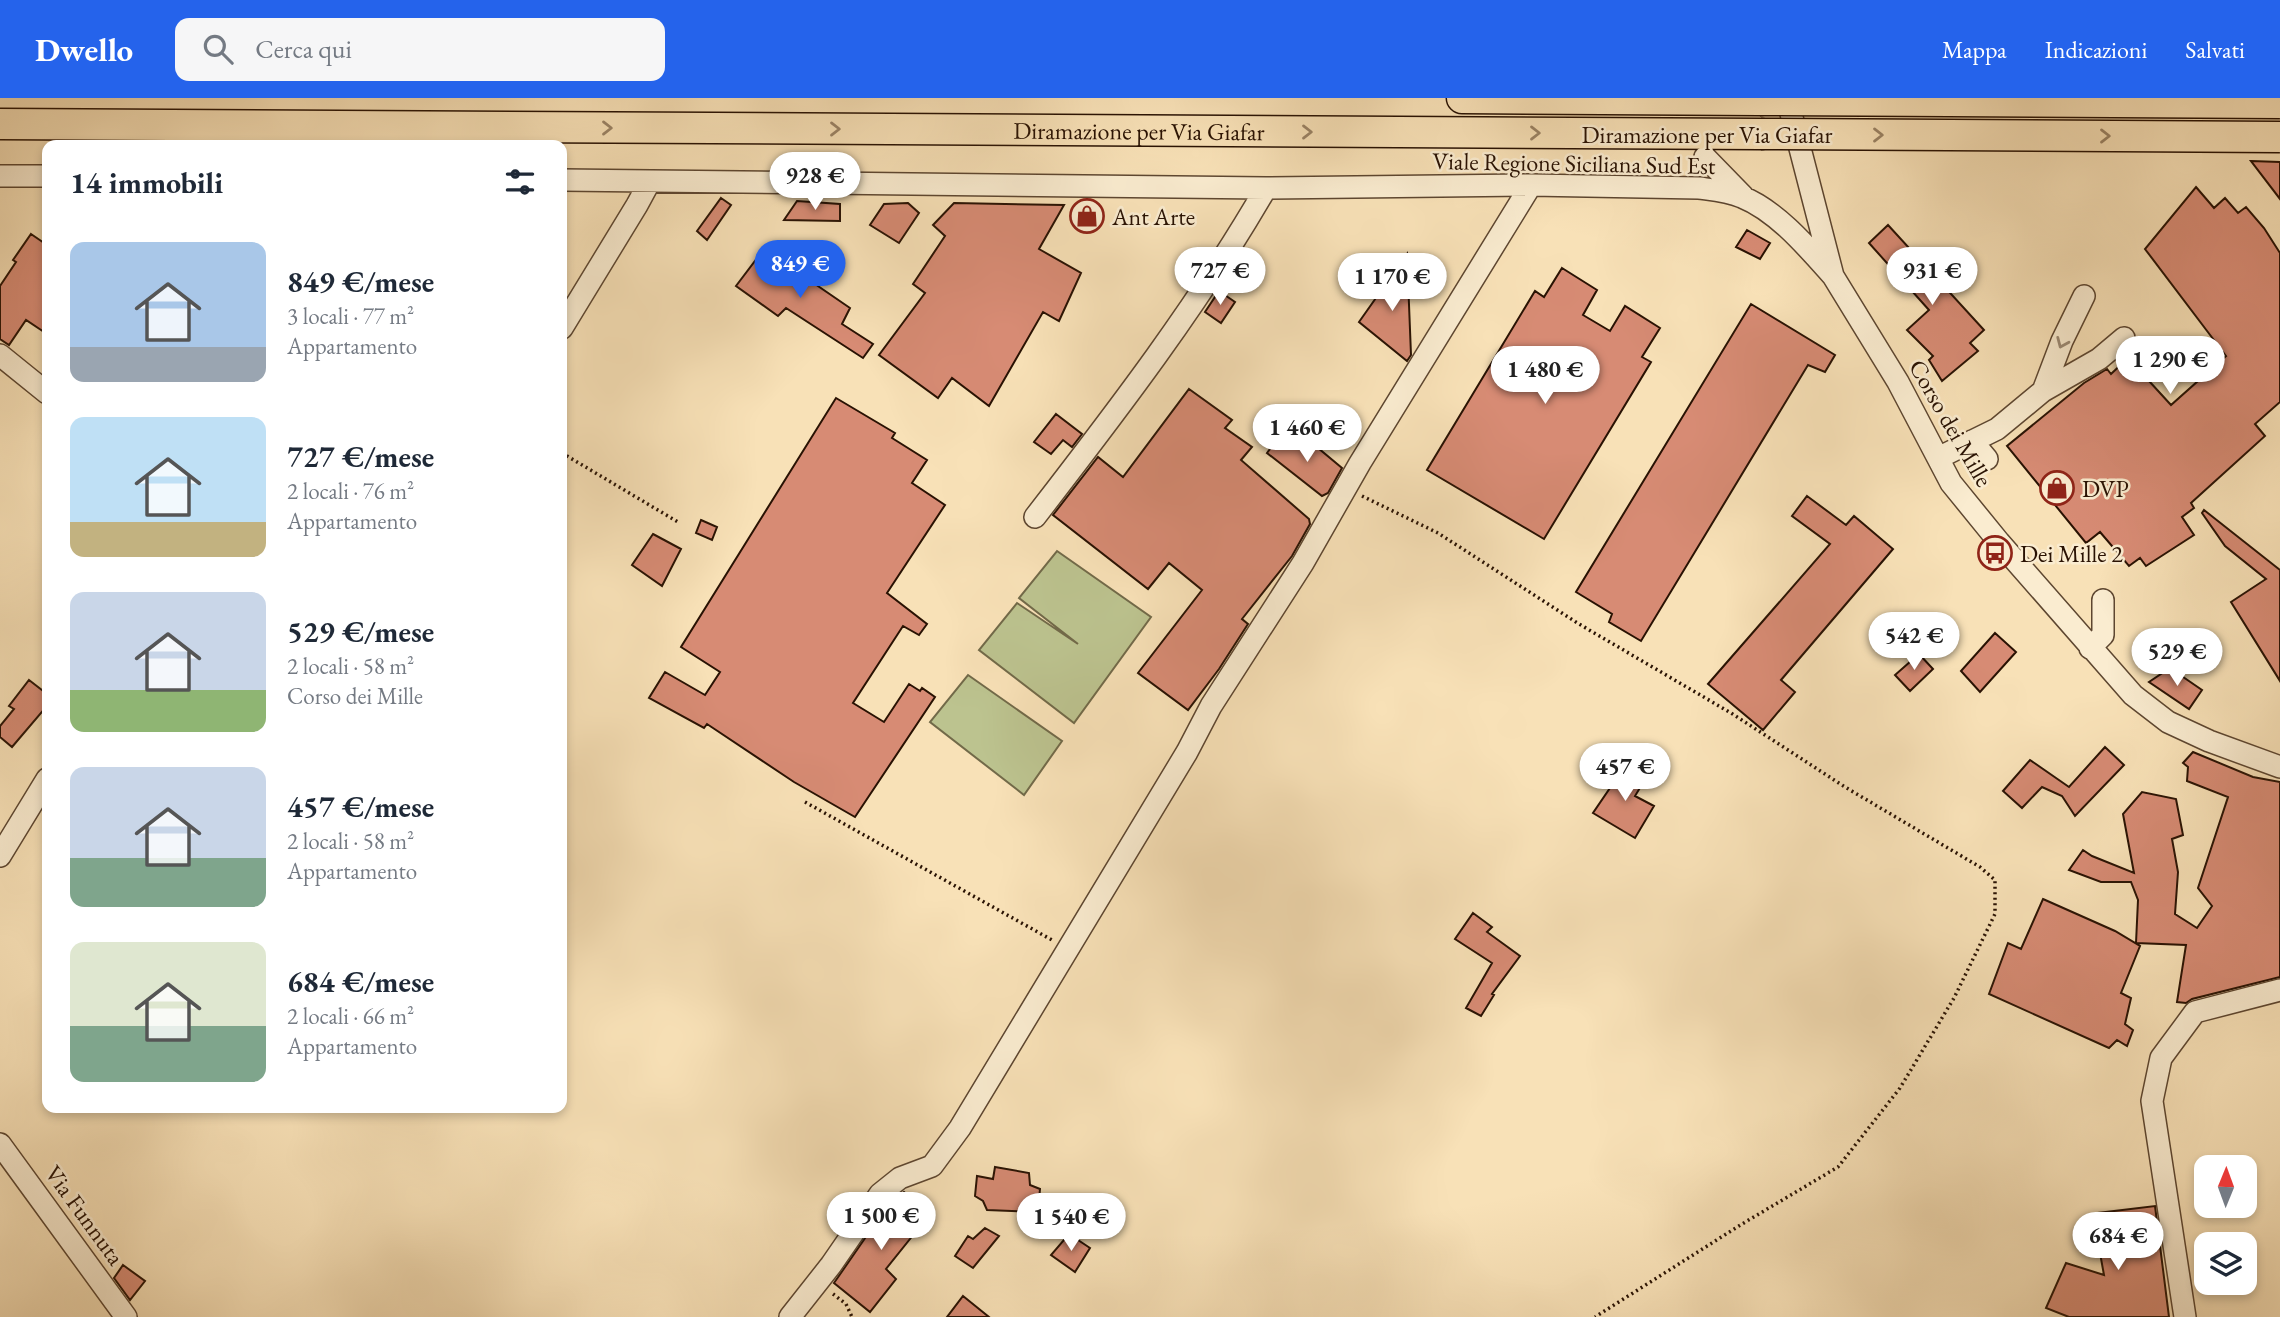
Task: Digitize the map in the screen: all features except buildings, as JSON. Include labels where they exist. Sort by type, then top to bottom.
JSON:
[{"type":"highway","name":"Diramazione per Via Giafar","points":[[1462,98],[2280,103]]},
{"type":"highway","name":"Diramazione per Via Giafar","points":[[0,124],[2280,137]]},
{"type":"street","name":"Corso dei Mille","points":[[1774,99],[1833,276],[1898,382],[1951,483],[2133,695],[2168,722],[2209,741],[2280,767]]},
{"type":"street","name":"Viale Regione Siciliana Sud Est","points":[[1705,157],[1745,198],[1798,236],[1833,276]]},
{"type":"street","points":[[0,176],[42,177]]},
{"type":"street","name":"Viale Regione Siciliana Sud Est","points":[[567,180],[1265,188],[1699,188],[1725,191],[1745,198]]},
{"type":"street","points":[[567,320],[650,181]]},
{"type":"street","points":[[790,1317],[880,1194],[900,1178],[932,1166],[960,1128],[1187,752],[1211,706],[1303,563],[1531,186]]},
{"type":"street","points":[[1035,517],[1131,393],[1231,249],[1265,188]]},
{"type":"street","points":[[2043,391],[2062,341],[2084,296]]},
{"type":"street","points":[[1938,458],[1997,429],[2043,391],[2099,359],[2124,338]]},
{"type":"street","points":[[0,355],[42,389]]},
{"type":"street","points":[[1972,441],[1987,459]]},
{"type":"street","points":[[2090,648],[2103,635],[2103,600]]},
{"type":"street","points":[[0,856],[42,787]]},
{"type":"street","points":[[2185,1317],[2152,1101],[2161,1058],[2195,1012],[2280,990]]},
{"type":"street","name":"Via Funnuta","points":[[0,1143],[126,1317]]},
{"type":"path","points":[[567,456],[678,522]]},
{"type":"path","points":[[1346,488],[1438,533],[1579,624],[1731,713],[1845,787],[1980,867],[1995,880],[1995,914],[1954,998],[1900,1088],[1839,1167],[1742,1224],[1595,1317]]},
{"type":"path","points":[[805,802],[1069,949]]},
{"type":"path","points":[[818,1282],[846,1304],[852,1317]]},
{"type":"green space","points":[[1057,551],[1151,617],[1074,723],[979,650],[1017,603],[1078,644],[1019,598]]},
{"type":"green space","points":[[968,675],[1062,741],[1024,795],[930,722]]},
{"type":"place","name":"Ant Arte","points":[[1087,216]]},
{"type":"place","name":"DVP","points":[[2057,488]]},
{"type":"place","name":"Dei Mille 2","points":[[1995,553]]}]
